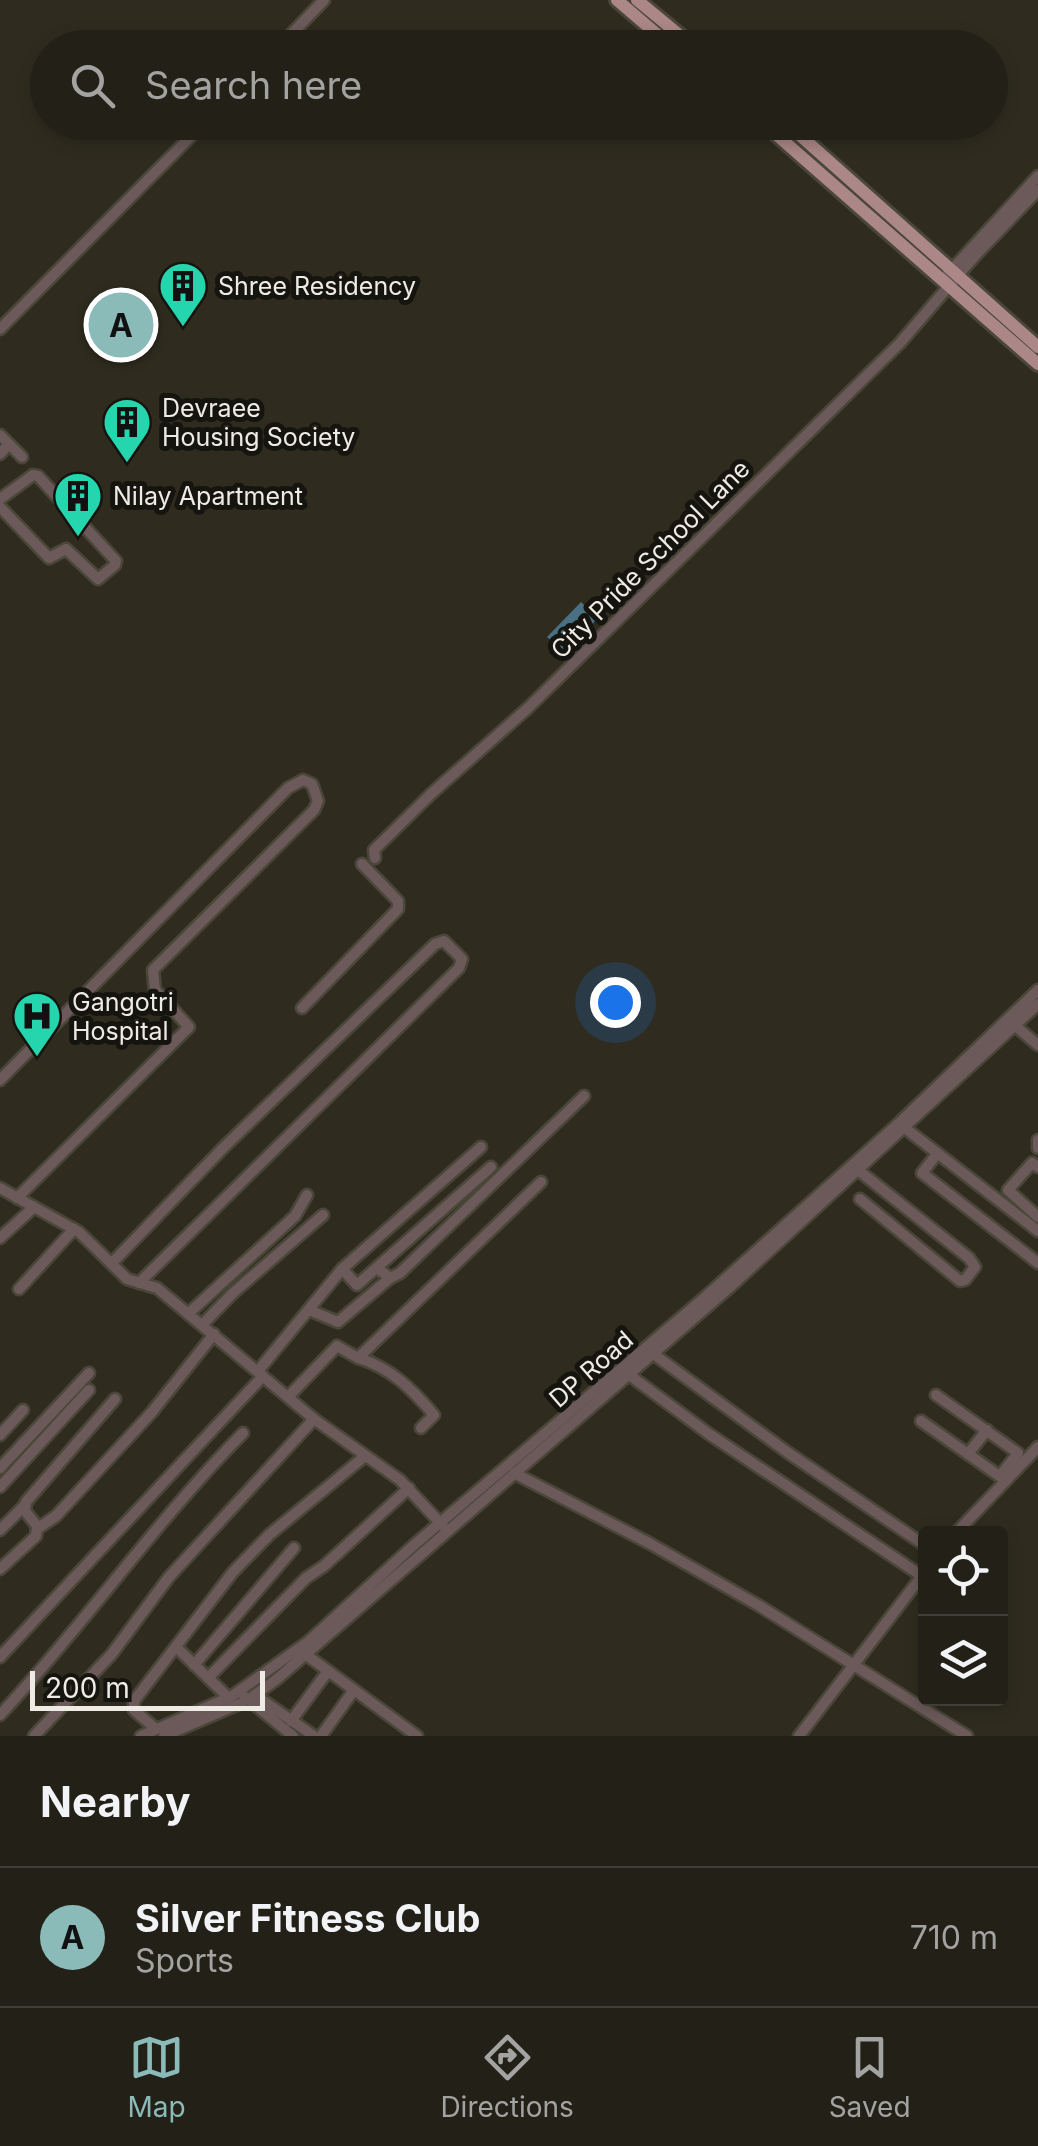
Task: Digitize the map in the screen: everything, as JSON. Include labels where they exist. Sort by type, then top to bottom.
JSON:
[{"type":"main road","points":[[617,0],[653,30]]},
{"type":"main road","points":[[637,0],[673,30]]},
{"type":"main road","points":[[784,140],[1038,348]]},
{"type":"main road","points":[[804,140],[1038,364]]},
{"type":"street","points":[[295,30],[324,0]]},
{"type":"street","points":[[0,329],[186,140]]},
{"type":"street","points":[[951,279],[1038,176]]},
{"type":"street","points":[[951,279],[1038,190]]},
{"type":"street","name":"City Pride School Lane","points":[[373,855],[432,793],[528,708],[900,343],[951,279]]},
{"type":"street","points":[[0,434],[22,458]]},
{"type":"street","points":[[0,454],[9,444]]},
{"type":"street","points":[[0,498],[33,475],[38,476],[116,561],[115,565],[98,579],[66,549],[50,558],[0,507]]},
{"type":"street","points":[[0,1080],[288,788],[303,780],[312,784],[318,800],[314,810],[153,970],[154,990],[189,1027],[16,1198]]},
{"type":"street","points":[[302,1008],[398,908],[398,902],[362,864]]},
{"type":"street","points":[[112,1262],[222,1148],[434,944],[444,941],[462,959],[459,968],[139,1282]]},
{"type":"street","name":"DP Road","points":[[1012,1023],[1038,990]]},
{"type":"street","name":"DP Road","points":[[140,1736],[160,1732],[243,1696],[302,1652],[444,1526],[652,1353],[858,1170],[1012,1023],[1038,1004]]},
{"type":"street","points":[[1012,1023],[1038,1045]]},
{"type":"street","points":[[309,1310],[338,1322],[440,1236],[584,1096]]},
{"type":"street","points":[[902,1126],[1038,1232]]},
{"type":"street","name":"DP Road","points":[[512,1471],[902,1126]]},
{"type":"street","points":[[1038,1140],[1038,1148]]},
{"type":"street","points":[[0,1657],[203,1439],[342,1270],[481,1147]]},
{"type":"street","points":[[937,1154],[922,1173],[1038,1262]]},
{"type":"street","points":[[1038,1167],[1032,1162],[1008,1190],[1038,1217]]},
{"type":"street","points":[[342,1270],[358,1285],[491,1166]]},
{"type":"street","points":[[858,1170],[969,1258],[975,1267],[960,1281],[860,1198]]},
{"type":"street","points":[[358,1358],[541,1182]]},
{"type":"street","points":[[0,1188],[74,1229],[128,1279],[158,1288],[314,1419],[408,1488],[444,1526]]},
{"type":"street","points":[[189,1313],[295,1216],[306,1195]]},
{"type":"street","points":[[0,1238],[34,1207]]},
{"type":"street","points":[[203,1324],[323,1215]]},
{"type":"street","points":[[19,1289],[74,1229]]},
{"type":"street","points":[[377,1268],[390,1278]]},
{"type":"street","points":[[37,1529],[56,1516],[152,1412],[214,1334]]},
{"type":"street","points":[[288,1397],[337,1346],[388,1372],[413,1390],[434,1415],[422,1428]]},
{"type":"street","points":[[652,1353],[787,1452],[918,1541]]},
{"type":"street","points":[[0,1468],[90,1374]]},
{"type":"street","points":[[628,1374],[709,1434],[918,1570]]},
{"type":"street","points":[[0,1487],[89,1390]]},
{"type":"street","points":[[936,1395],[1018,1453],[1003,1478]]},
{"type":"street","points":[[0,1530],[115,1400]]},
{"type":"street","points":[[0,1435],[24,1410]]},
{"type":"street","points":[[34,1736],[111,1655],[169,1577],[314,1419]]},
{"type":"street","points":[[921,1421],[1003,1478]]},
{"type":"street","points":[[968,1454],[987,1430]]},
{"type":"street","points":[[0,1714],[35,1677],[146,1538],[243,1433]]},
{"type":"street","points":[[203,1439],[220,1456]]},
{"type":"street","points":[[962,1526],[1003,1478],[1038,1446]]},
{"type":"street","points":[[160,1732],[134,1710],[133,1704],[233,1572],[269,1535],[366,1456]]},
{"type":"street","points":[[512,1471],[650,1543],[967,1736]]},
{"type":"street","points":[[208,1678],[306,1578],[408,1488]]},
{"type":"street","points":[[0,1570],[36,1536],[37,1529],[24,1506]]},
{"type":"street","points":[[194,1665],[294,1548]]},
{"type":"street","points":[[814,1736],[801,1732],[918,1582]]},
{"type":"street","points":[[177,1648],[208,1678],[317,1736],[354,1690]]},
{"type":"street","points":[[302,1652],[417,1736]]},
{"type":"street","points":[[291,1720],[328,1671]]},
{"type":"street","points":[[243,1696],[293,1736]]},
{"type":"street","name":"DP Road","points":[[160,1732],[243,1696]]},
{"type":"water","points":[[581,602],[598,618],[565,652],[547,637]]},
{"type":"place","name":"Silver Fitness Club","points":[[121,325]]},
{"type":"place","name":"Shree Residency","points":[[183,328]]},
{"type":"place","name":"Devraee Housing Society","points":[[127,464]]},
{"type":"place","name":"Nilay Apartment","points":[[78,538]]},
{"type":"place","name":"Gangotri Hospital","points":[[37,1058]]}]
